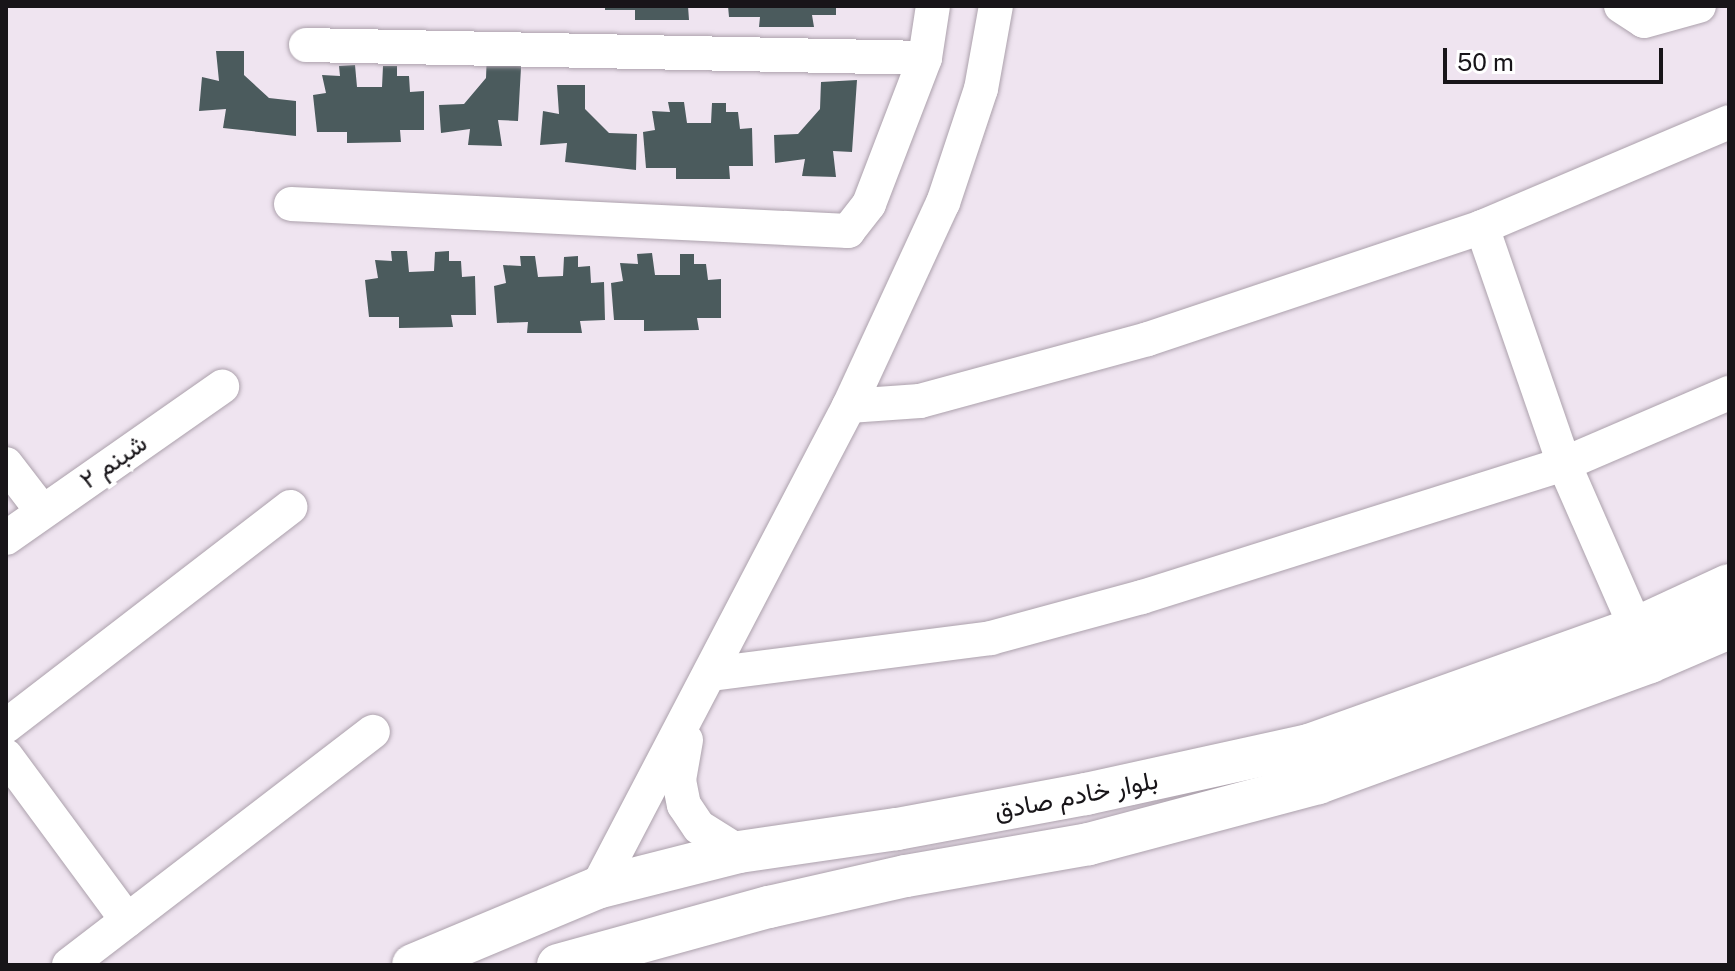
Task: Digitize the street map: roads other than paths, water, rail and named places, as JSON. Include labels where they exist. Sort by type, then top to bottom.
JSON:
[{"type":"main road","name":"بلوار خادم صادق","points":[[413,965],[597,888],[739,852],[897,829],[1086,794],[1309,745],[1636,628],[1729,585]]},
{"type":"main road","name":"بلوار خادم صادق","points":[[558,965],[769,907],[906,876],[1089,844],[1318,783],[1650,662],[1729,628]]},
{"type":"main road","points":[[897,829],[906,876]]},
{"type":"street","points":[[291,204],[848,231],[869,204],[925,58],[933,6]]},
{"type":"street","points":[[597,888],[849,406],[943,203],[981,89],[996,6]]},
{"type":"street","points":[[1621,6],[1644,21],[1699,6]]},
{"type":"street","points":[[306,45],[925,58]]},
{"type":"street","points":[[849,406],[920,401],[1148,339],[1482,227],[1729,122]]},
{"type":"street","points":[[1482,227],[1564,464],[1636,628]]},
{"type":"street","name":"شبنم ٢","points":[[6,538],[222,387]]},
{"type":"street","points":[[705,686],[991,638],[1142,597],[1564,464],[1729,393]]},
{"type":"street","points":[[6,464],[42,511]]},
{"type":"street","points":[[6,726],[290,507]]},
{"type":"street","points":[[705,686],[679,780],[684,805],[699,827],[739,852]]},
{"type":"street","points":[[69,965],[373,732]]},
{"type":"street","points":[[6,756],[127,920]]}]
